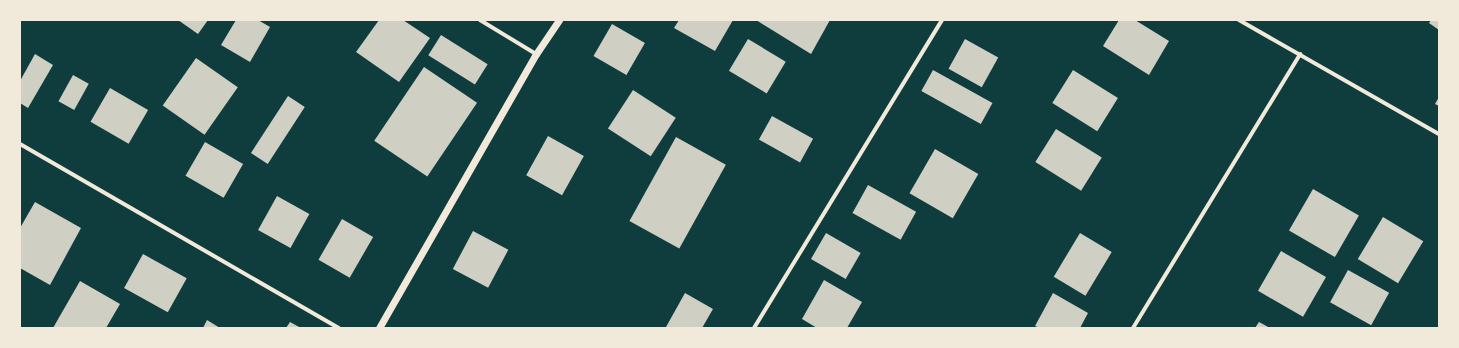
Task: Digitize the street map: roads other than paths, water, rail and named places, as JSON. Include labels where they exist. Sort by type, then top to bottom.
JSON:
[{"type":"street","points":[[480,20],[536,54]]},
{"type":"street","points":[[379,328],[536,54],[559,20]]},
{"type":"street","points":[[754,328],[942,20]]},
{"type":"street","points":[[1238,20],[1439,134]]},
{"type":"street","points":[[1133,328],[1300,54]]},
{"type":"street","points":[[20,144],[340,328]]}]
